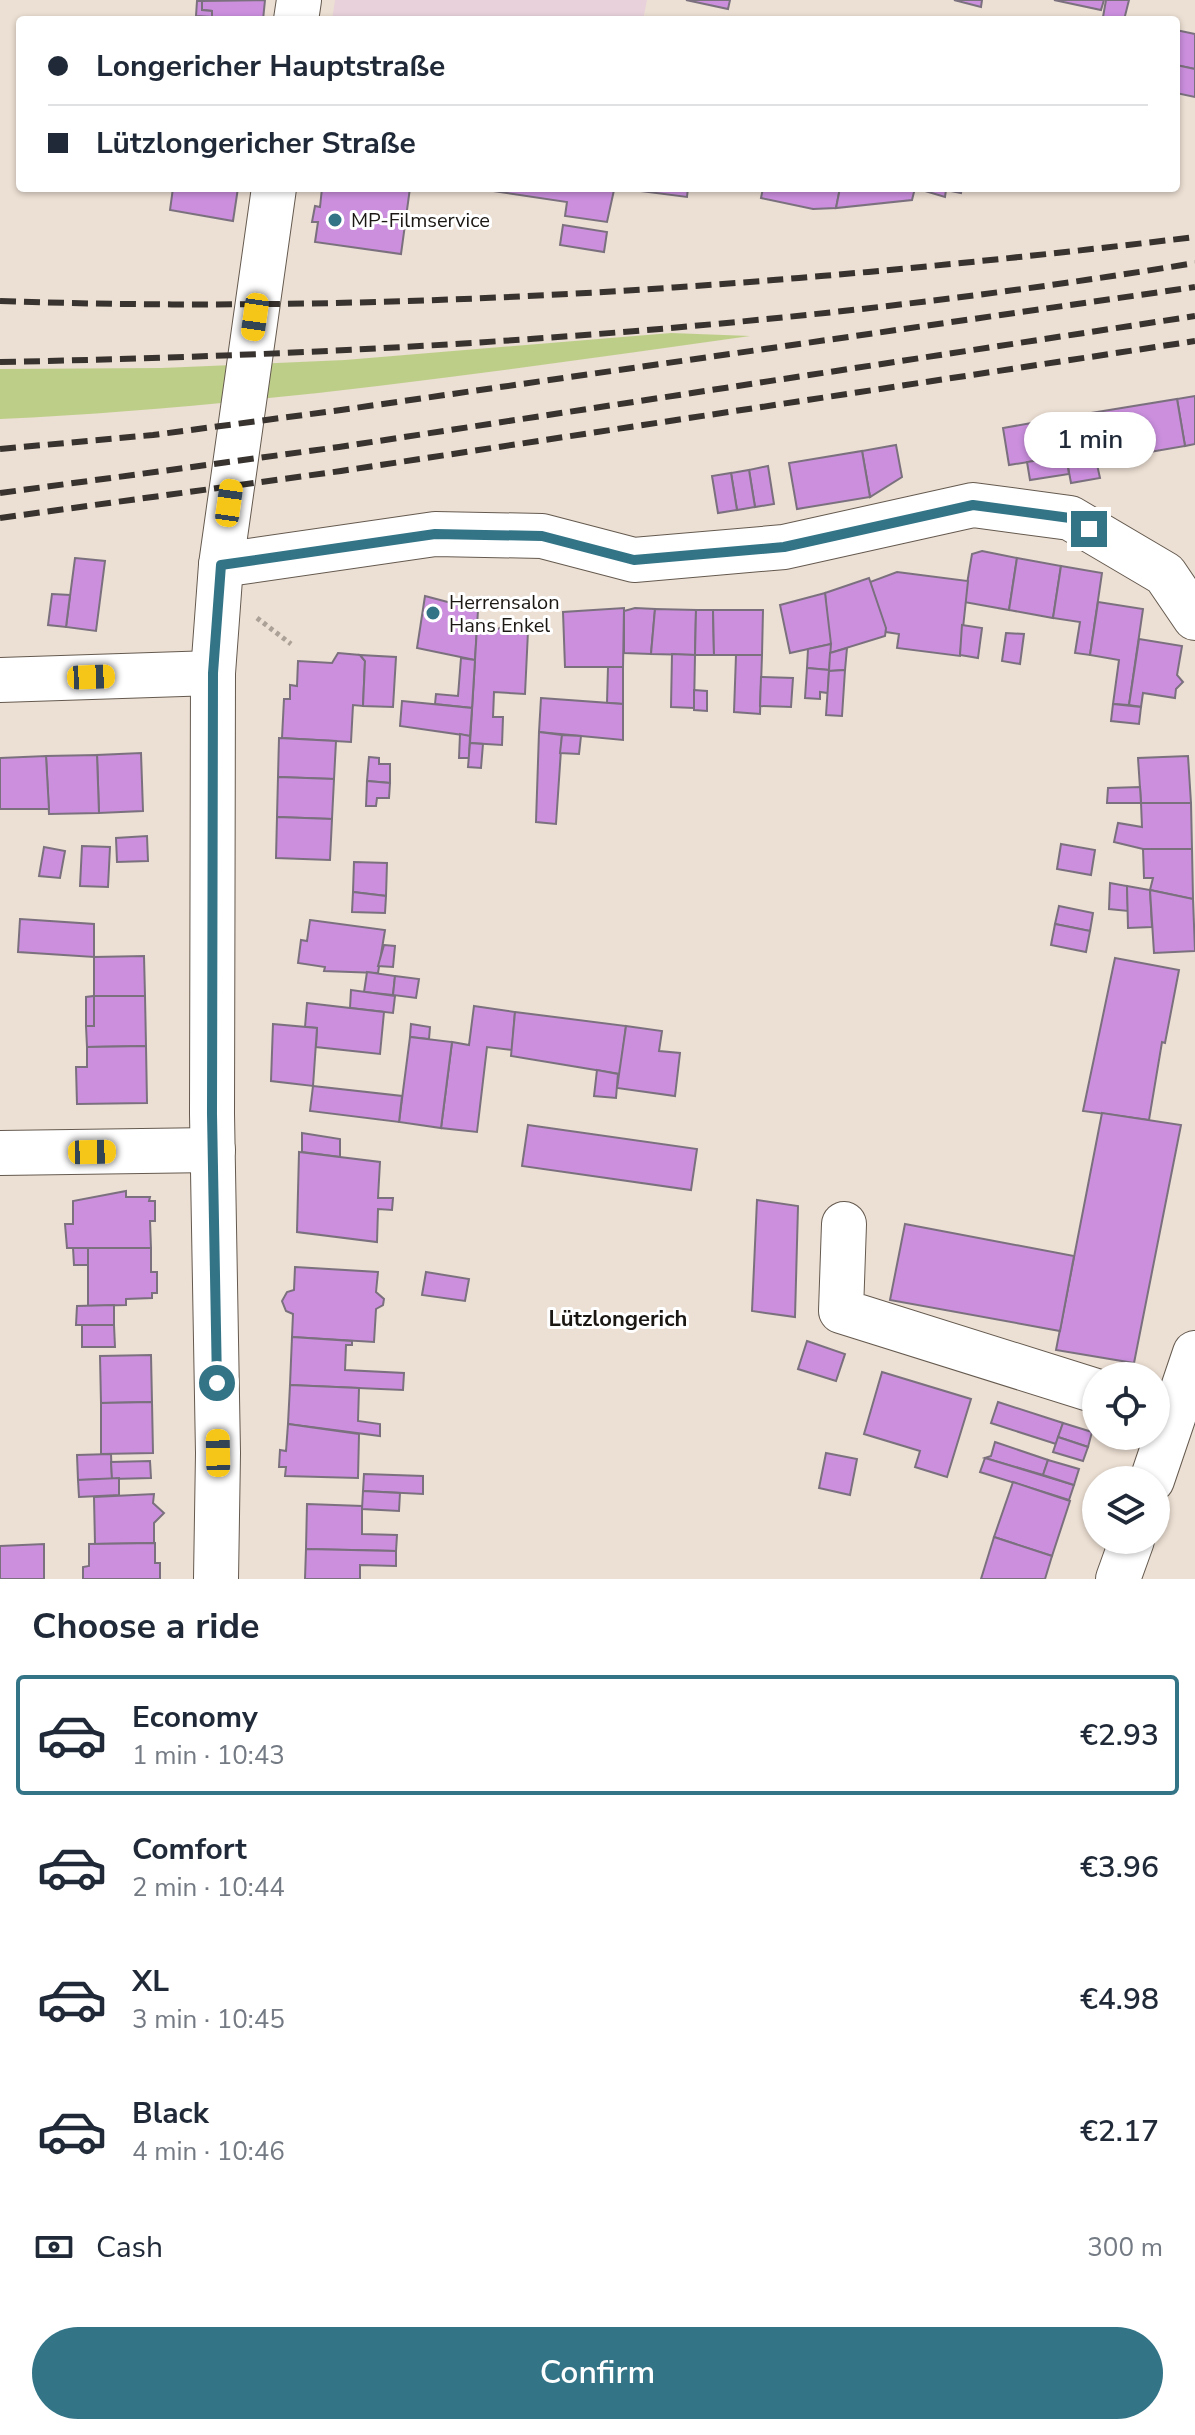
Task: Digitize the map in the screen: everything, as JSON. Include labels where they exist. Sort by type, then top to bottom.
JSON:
[{"type":"street","points":[[216,1579],[218,1453],[213,1150],[213,673],[221,565],[273,192]]},
{"type":"street","points":[[221,565],[435,534],[542,536],[634,560],[649,559],[784,547],[973,505],[1070,518],[1165,574],[1195,618]]},
{"type":"street","points":[[0,680],[213,673]]},
{"type":"street","points":[[0,1153],[213,1150]]},
{"type":"street","points":[[844,1224],[841,1311],[1082,1387]]},
{"type":"street","points":[[1170,1437],[1195,1353]]},
{"type":"street","points":[[1118,1579],[1127,1554]]},
{"type":"path","points":[[271,628],[291,644]]},
{"type":"shaded area","points":[[335,0],[647,0],[644,16],[333,16]]},
{"type":"green space","points":[[671,333],[750,336],[282,397],[0,419],[0,369],[162,368],[345,360]]},
{"type":"building","points":[[265,0],[263,16],[212,16],[212,11],[202,10],[202,1]]},
{"type":"building","points":[[686,0],[730,0],[728,9]]},
{"type":"building","points":[[954,0],[982,0],[981,7]]},
{"type":"building","points":[[1054,0],[1104,0],[1101,10]]},
{"type":"building","points":[[1106,0],[1129,0],[1125,16],[1103,16]]},
{"type":"building","points":[[197,1],[202,1],[202,10],[212,11],[212,16],[196,16]]},
{"type":"building","points":[[1180,31],[1195,34],[1195,69],[1180,66]]},
{"type":"building","points":[[1180,66],[1195,69],[1195,97],[1180,94]]},
{"type":"building","points":[[172,192],[237,192],[233,221],[170,210]]},
{"type":"building","points":[[322,192],[409,192],[401,254],[315,242],[318,222],[312,222],[315,206],[320,207]]},
{"type":"building","points":[[500,192],[614,192],[607,222],[565,216],[567,202]]},
{"type":"building","points":[[648,192],[688,192],[687,197]]},
{"type":"building","points":[[762,192],[839,192],[836,208],[813,209],[761,198]]},
{"type":"building","points":[[839,192],[914,192],[912,200],[836,208]]},
{"type":"building","points":[[928,192],[946,192],[945,197]]},
{"type":"building","points":[[563,225],[607,232],[604,252],[560,245]]},
{"type":"building","points":[[1195,396],[1195,444],[1185,446],[1177,399]]},
{"type":"building","points":[[1177,399],[1185,446],[1097,461],[1094,451],[1066,456],[1060,418]]},
{"type":"building","points":[[1060,418],[1066,456],[1009,465],[1003,428]]},
{"type":"building","points":[[896,445],[902,477],[870,497],[862,451]]},
{"type":"building","points":[[862,451],[870,497],[797,509],[789,463]]},
{"type":"building","points":[[1094,451],[1100,478],[1071,483],[1066,456]]},
{"type":"building","points":[[1066,456],[1069,474],[1030,480],[1027,462]]},
{"type":"building","points":[[768,466],[774,504],[755,507],[749,470]]},
{"type":"building","points":[[749,470],[755,507],[737,510],[731,473]]},
{"type":"building","points":[[731,473],[737,510],[718,513],[712,476]]},
{"type":"building","points":[[982,551],[1017,558],[1009,610],[964,602],[972,554]]},
{"type":"building","points":[[75,558],[105,561],[96,631],[66,627]]},
{"type":"building","points":[[1017,558],[1061,566],[1053,618],[1009,610]]},
{"type":"building","points":[[1061,566],[1102,573],[1090,655],[1075,653],[1080,622],[1053,618]]},
{"type":"building","points":[[897,572],[968,581],[960,656],[897,648],[899,634],[886,632],[870,582]]},
{"type":"building","points":[[869,578],[886,628],[885,636],[830,653],[825,593]]},
{"type":"building","points":[[825,593],[831,644],[790,653],[780,605]]},
{"type":"building","points":[[52,594],[70,595],[66,627],[48,625]]},
{"type":"building","points":[[425,596],[478,610],[475,660],[417,648]]},
{"type":"building","points":[[1098,602],[1143,609],[1129,705],[1113,704],[1119,660],[1090,655]]},
{"type":"building","points":[[624,608],[623,667],[565,667],[563,612]]},
{"type":"building","points":[[655,609],[651,654],[624,653],[624,611]]},
{"type":"building","points":[[655,609],[696,610],[695,655],[651,654]]},
{"type":"building","points":[[696,610],[713,610],[714,655],[695,655]]},
{"type":"building","points":[[713,610],[763,610],[762,655],[714,655]]},
{"type":"building","points":[[508,622],[520,623],[528,631],[525,694],[494,692],[493,717],[503,717],[502,745],[470,743],[477,627],[498,629]]},
{"type":"building","points":[[962,625],[982,628],[978,658],[960,655]]},
{"type":"building","points":[[1006,633],[1024,634],[1020,664],[1002,661]]},
{"type":"building","points":[[1139,639],[1182,646],[1177,675],[1183,682],[1176,689],[1175,698],[1143,693],[1141,707],[1129,705]]},
{"type":"building","points":[[831,644],[829,670],[807,668],[808,649]]},
{"type":"building","points":[[847,648],[845,670],[829,671],[830,653]]},
{"type":"building","points":[[338,653],[360,655],[365,661],[363,706],[353,705],[351,742],[282,738],[284,699],[290,699],[290,685],[297,686],[298,661],[332,663]]},
{"type":"building","points":[[672,654],[695,655],[694,708],[671,707]]},
{"type":"building","points":[[360,655],[396,657],[393,707],[363,706],[365,661]]},
{"type":"building","points":[[736,655],[762,655],[760,714],[734,712]]},
{"type":"building","points":[[461,658],[475,660],[472,708],[435,704],[436,694],[458,696]]},
{"type":"building","points":[[608,667],[623,667],[623,704],[607,703]]},
{"type":"building","points":[[807,668],[829,670],[828,693],[820,692],[820,699],[805,698]]},
{"type":"building","points":[[845,670],[842,716],[826,715],[829,671]]},
{"type":"building","points":[[761,677],[793,678],[791,707],[760,706]]},
{"type":"building","points":[[694,690],[707,691],[707,711],[694,710]]},
{"type":"building","points":[[541,698],[623,704],[623,740],[539,732]]},
{"type":"building","points":[[402,701],[472,708],[470,736],[400,726]]},
{"type":"building","points":[[1113,704],[1141,707],[1139,724],[1111,721]]},
{"type":"building","points":[[539,732],[562,735],[556,824],[536,822]]},
{"type":"building","points":[[460,734],[470,736],[469,758],[459,758]]},
{"type":"building","points":[[562,735],[581,736],[579,754],[560,753]]},
{"type":"building","points":[[279,738],[336,741],[334,779],[278,777]]},
{"type":"building","points":[[470,743],[483,744],[481,768],[468,767]]},
{"type":"building","points":[[141,753],[143,811],[99,813],[97,755]]},
{"type":"building","points":[[97,755],[99,813],[49,814],[46,756]]},
{"type":"building","points":[[46,756],[49,809],[0,809],[0,758]]},
{"type":"building","points":[[1188,756],[1191,803],[1141,803],[1138,758]]},
{"type":"building","points":[[369,757],[379,758],[379,764],[390,764],[390,783],[367,781]]},
{"type":"building","points":[[278,777],[334,779],[332,819],[277,817]]},
{"type":"building","points":[[367,781],[390,783],[389,798],[377,798],[376,806],[366,806]]},
{"type":"building","points":[[1140,787],[1141,803],[1107,803],[1108,788]]},
{"type":"building","points":[[1141,803],[1191,803],[1192,849],[1143,849],[1114,842],[1118,823],[1142,827]]},
{"type":"building","points":[[277,817],[332,819],[330,860],[276,858]]},
{"type":"building","points":[[147,836],[148,861],[117,862],[116,838]]},
{"type":"building","points":[[1061,844],[1095,850],[1091,875],[1057,869]]},
{"type":"building","points":[[82,846],[110,847],[108,887],[80,886]]},
{"type":"building","points":[[44,847],[65,851],[60,878],[39,876]]},
{"type":"building","points":[[1143,849],[1192,849],[1193,899],[1150,890],[1153,878],[1144,878]]},
{"type":"building","points":[[354,862],[387,863],[386,896],[353,892]]},
{"type":"building","points":[[1110,883],[1127,886],[1128,911],[1109,909]]},
{"type":"building","points":[[1127,886],[1150,890],[1152,927],[1128,928]]},
{"type":"building","points":[[1150,890],[1193,899],[1195,951],[1154,953]]},
{"type":"building","points":[[353,892],[386,896],[385,913],[352,912]]},
{"type":"building","points":[[1059,906],[1093,913],[1090,931],[1055,924]]},
{"type":"building","points":[[20,919],[94,924],[94,957],[18,952]]},
{"type":"building","points":[[310,920],[385,930],[378,973],[324,971],[325,967],[298,963],[301,940],[307,941]]},
{"type":"building","points":[[1055,924],[1090,931],[1086,952],[1051,945]]},
{"type":"building","points":[[384,945],[395,946],[393,967],[378,966]]},
{"type":"building","points":[[144,956],[145,996],[94,996],[94,957]]},
{"type":"building","points":[[1115,958],[1179,970],[1165,1043],[1162,1042],[1149,1120],[1083,1111]]},
{"type":"building","points":[[367,972],[395,976],[393,995],[364,992]]},
{"type":"building","points":[[395,976],[419,979],[416,998],[393,995]]},
{"type":"building","points":[[351,990],[395,996],[393,1013],[350,1008]]},
{"type":"building","points":[[94,996],[94,1026],[86,1026],[86,997]]},
{"type":"building","points":[[94,996],[145,996],[146,1046],[87,1047],[86,1026],[94,1026]]},
{"type":"building","points":[[307,1003],[384,1012],[380,1054],[316,1047],[317,1028],[305,1027]]},
{"type":"building","points":[[474,1006],[515,1012],[512,1050],[487,1047],[477,1132],[441,1128],[452,1042],[469,1045]]},
{"type":"building","points":[[515,1012],[626,1026],[620,1074],[511,1056]]},
{"type":"building","points":[[273,1024],[317,1028],[313,1086],[271,1081]]},
{"type":"building","points":[[411,1024],[430,1027],[429,1039],[410,1037]]},
{"type":"building","points":[[626,1026],[662,1031],[659,1051],[680,1053],[675,1096],[617,1088]]},
{"type":"building","points":[[410,1037],[452,1042],[441,1128],[399,1122]]},
{"type":"building","points":[[146,1046],[147,1103],[77,1104],[76,1067],[87,1067],[87,1047]]},
{"type":"building","points":[[597,1070],[618,1074],[616,1098],[594,1096]]},
{"type":"building","points":[[313,1086],[402,1096],[399,1122],[310,1111]]},
{"type":"building","points":[[1102,1113],[1181,1125],[1134,1362],[1056,1350]]},
{"type":"building","points":[[528,1125],[697,1149],[691,1190],[522,1166]]},
{"type":"building","points":[[302,1133],[340,1139],[340,1157],[302,1152]]},
{"type":"building","points":[[299,1152],[380,1162],[378,1198],[393,1198],[392,1210],[378,1209],[377,1242],[297,1232]]},
{"type":"building","points":[[126,1191],[126,1197],[150,1197],[149,1201],[155,1201],[155,1221],[150,1221],[151,1248],[67,1248],[65,1224],[73,1224],[73,1201]]},
{"type":"building","points":[[757,1200],[798,1206],[795,1317],[752,1311]]},
{"type":"building","points":[[905,1224],[1074,1256],[1060,1331],[890,1300]]},
{"type":"building","points":[[73,1248],[88,1248],[88,1265],[74,1265]]},
{"type":"building","points":[[88,1248],[151,1248],[151,1272],[157,1272],[157,1293],[152,1293],[152,1298],[126,1299],[126,1305],[88,1306]]},
{"type":"building","points":[[295,1267],[378,1272],[376,1292],[384,1299],[383,1305],[376,1309],[374,1342],[292,1337],[293,1314],[286,1311],[282,1301],[287,1292],[294,1290]]},
{"type":"building","points":[[426,1272],[469,1279],[465,1301],[422,1295]]},
{"type":"building","points":[[114,1305],[114,1325],[76,1325],[77,1306]]},
{"type":"building","points":[[82,1325],[114,1325],[115,1347],[82,1347]]},
{"type":"building","points":[[292,1337],[352,1341],[352,1345],[346,1345],[345,1370],[404,1373],[403,1390],[290,1385]]},
{"type":"building","points":[[807,1341],[845,1354],[836,1381],[798,1369]]},
{"type":"building","points":[[151,1355],[152,1402],[101,1403],[100,1356]]},
{"type":"building","points":[[882,1372],[971,1399],[947,1477],[915,1467],[920,1451],[864,1434]]},
{"type":"building","points":[[290,1385],[359,1388],[358,1421],[380,1424],[380,1436],[288,1424]]},
{"type":"building","points":[[152,1402],[153,1453],[101,1454],[101,1403]]},
{"type":"building","points":[[998,1402],[1063,1423],[1056,1444],[991,1423]]},
{"type":"building","points":[[1063,1423],[1082,1429],[1082,1445],[1058,1437]]},
{"type":"building","points":[[288,1424],[359,1434],[358,1478],[285,1476],[286,1467],[279,1467],[280,1450],[286,1451]]},
{"type":"building","points":[[1058,1437],[1082,1445],[1082,1450],[1087,1450],[1083,1461],[1053,1452]]},
{"type":"building","points":[[995,1442],[1048,1460],[1043,1475],[985,1458],[991,1456]]},
{"type":"building","points":[[826,1453],[857,1459],[850,1495],[819,1488]]},
{"type":"building","points":[[111,1454],[112,1479],[78,1480],[77,1455]]},
{"type":"building","points":[[985,1458],[1074,1485],[1069,1500],[980,1472]]},
{"type":"building","points":[[1048,1460],[1079,1469],[1074,1485],[1043,1475]]},
{"type":"building","points":[[150,1461],[151,1478],[112,1479],[111,1462]]},
{"type":"building","points":[[364,1474],[423,1476],[423,1494],[363,1491]]},
{"type":"building","points":[[119,1478],[119,1495],[79,1497],[78,1480]]},
{"type":"building","points":[[1013,1482],[1070,1501],[1052,1556],[994,1537]]},
{"type":"building","points":[[363,1491],[400,1493],[399,1511],[362,1509]]},
{"type":"building","points":[[154,1494],[153,1503],[164,1513],[154,1523],[154,1543],[95,1544],[94,1497]]},
{"type":"building","points":[[307,1504],[362,1506],[362,1534],[397,1535],[396,1551],[306,1549]]},
{"type":"building","points":[[994,1537],[1052,1556],[1045,1579],[981,1579]]},
{"type":"building","points":[[155,1543],[155,1563],[160,1563],[160,1579],[83,1579],[83,1567],[89,1566],[89,1544]]},
{"type":"building","points":[[44,1544],[44,1579],[0,1579],[0,1546]]},
{"type":"building","points":[[306,1549],[396,1551],[396,1566],[360,1565],[360,1579],[305,1579]]},
{"type":"railway","points":[[0,301],[299,304],[599,292],[897,269],[1195,237]]},
{"type":"railway","points":[[0,362],[300,352],[599,334],[898,305],[1195,263]]},
{"type":"railway","points":[[0,449],[153,435],[341,410],[1195,287]]},
{"type":"railway","points":[[0,493],[339,447],[1195,316]]},
{"type":"railway","points":[[0,518],[341,471],[1195,341]]},
{"type":"place","name":"MP-Filmservice","points":[[335,220]]},
{"type":"place","name":"Herrensalon Hans Enkel","points":[[433,613]]},
{"type":"district","name":"Lützlongerich","points":[[618,1319]]},
{"type":"route","points":[[217,1383],[212,1114],[213,673],[221,565],[363,547],[435,534],[542,536],[634,560],[784,547],[973,505],[1070,518],[1089,529]]}]
